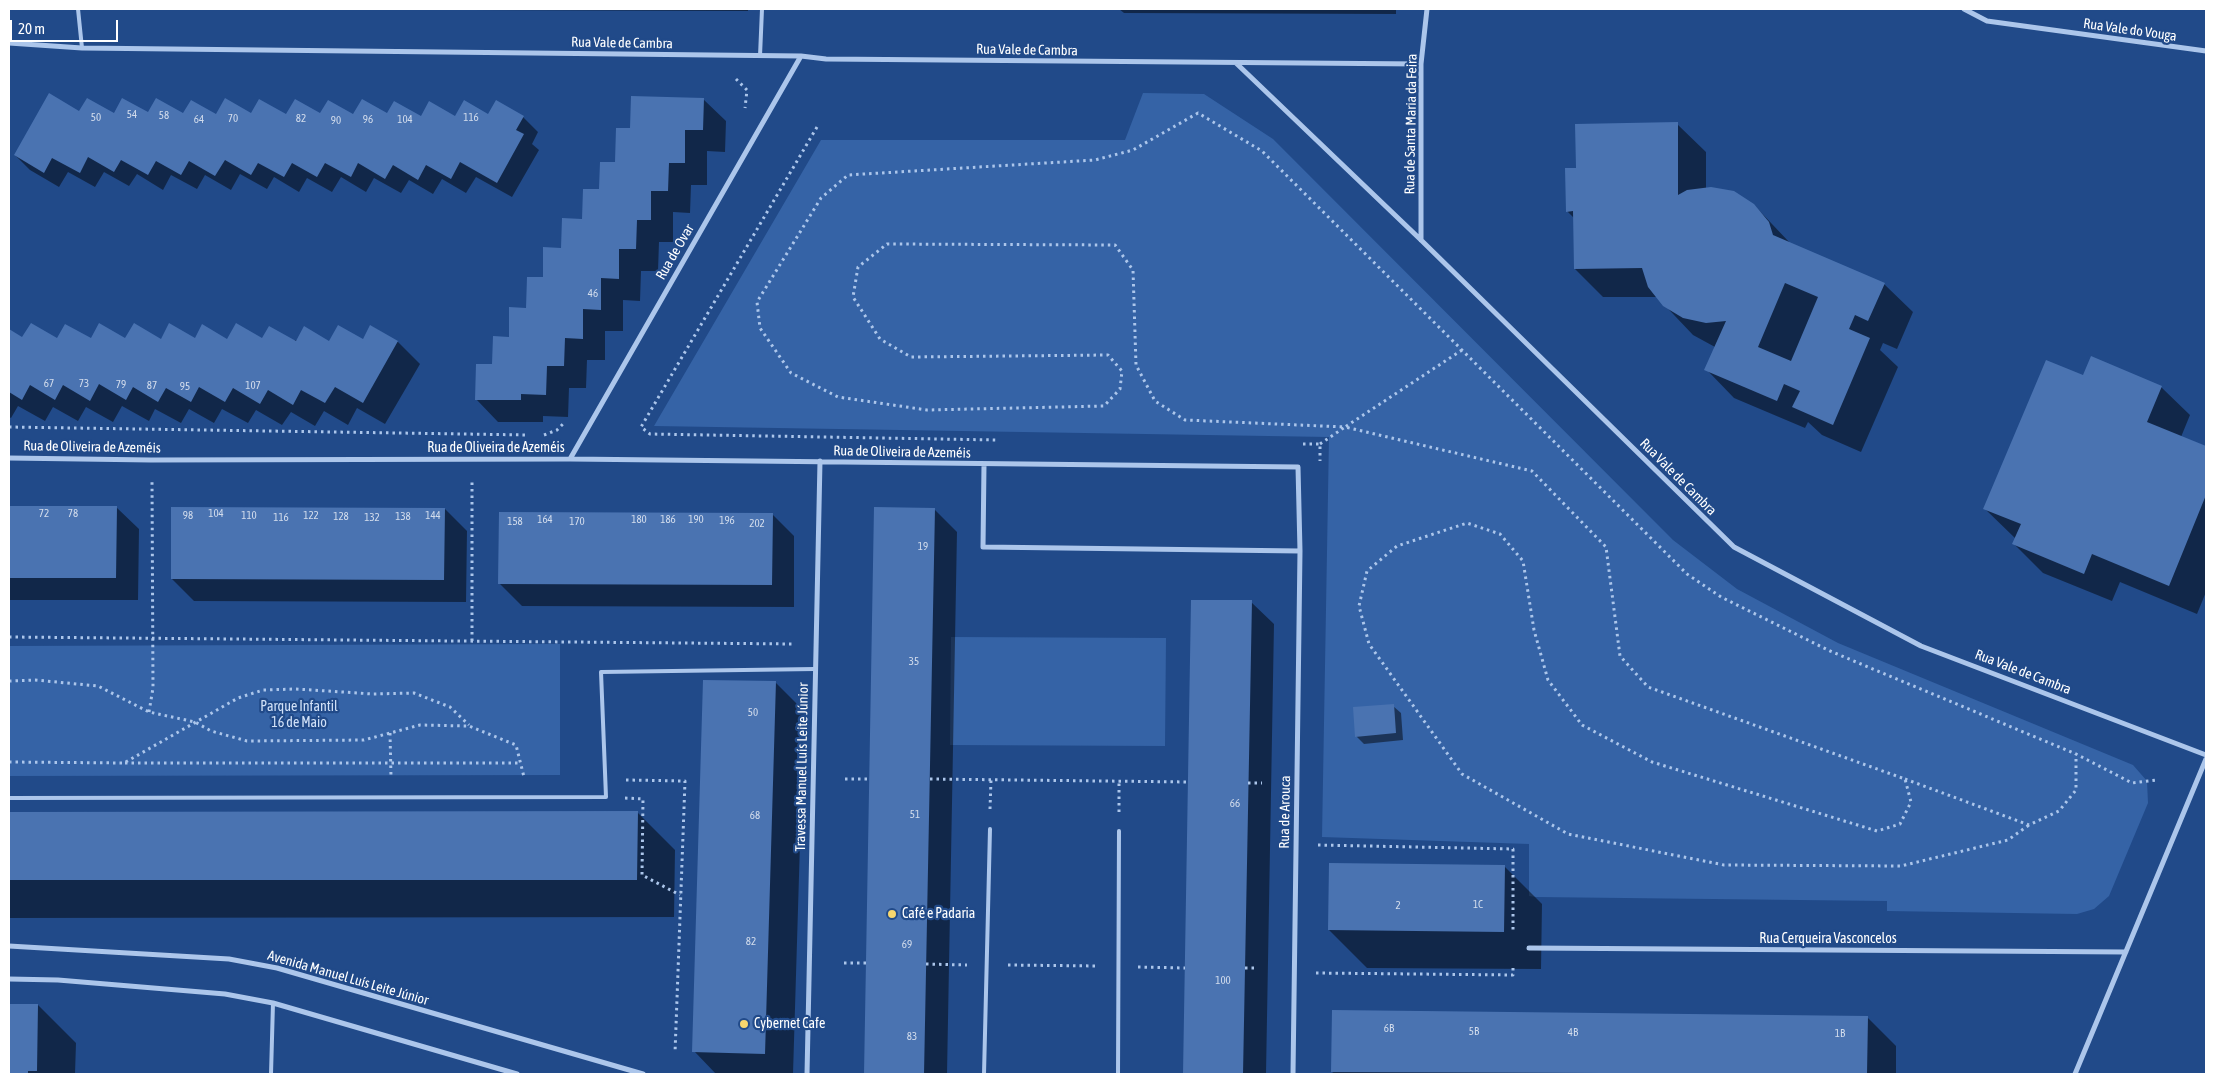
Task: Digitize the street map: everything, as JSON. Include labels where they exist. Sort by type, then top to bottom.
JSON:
[{"type":"street","name":"Rua de Santa Maria da Feira","points":[[1421,240],[1421,64],[1427,9]]},
{"type":"street","name":"Rua Vale do Vouga","points":[[1964,9],[1987,21],[2206,52]]},
{"type":"street","name":"Rua Vale de Cambra","points":[[9,43],[82,48],[800,56],[826,59],[1421,64]]},
{"type":"street","name":"Rua de Ovar","points":[[570,459],[800,56]]},
{"type":"street","name":"Rua Vale de Cambra","points":[[1236,63],[1421,240],[1734,547],[1921,646],[2206,755]]},
{"type":"street","name":"Rua de Oliveira de Azeméis","points":[[9,458],[151,460],[570,459],[1298,467],[1300,551],[983,547],[984,465]]},
{"type":"street","name":"Travessa Manuel Luís Leite Júnior","points":[[807,1074],[820,461]]},
{"type":"street","name":"Rua de Arouca","points":[[1293,1074],[1300,551]]},
{"type":"street","points":[[2076,1074],[2206,759]]},
{"type":"street","name":"Avenida Manuel Luís Leite Júnior","points":[[9,946],[229,959],[277,968],[643,1074]]},
{"type":"street","name":"Rua Cerqueira Vasconcelos","points":[[1529,948],[2126,952]]},
{"type":"street","points":[[9,979],[58,980],[224,994],[274,1003],[517,1074]]},
{"type":"lane","points":[[78,9],[82,48]]},
{"type":"lane","points":[[760,56],[762,9]]},
{"type":"lane","points":[[9,798],[606,796],[601,672],[815,669]]},
{"type":"lane","points":[[984,1074],[990,829]]},
{"type":"lane","points":[[1118,1074],[1119,831]]},
{"type":"lane","points":[[270,1074],[274,1003]]},
{"type":"path","points":[[736,78],[747,90],[745,107],[740,116]]},
{"type":"path","points":[[1198,113],[1133,150],[1095,160],[848,175],[820,198],[758,302],[760,328],[791,373],[838,397],[928,410],[1104,406],[1120,389],[1122,371],[1108,355],[911,357],[880,339],[853,296],[858,267],[888,244],[1115,245],[1133,270],[1136,366],[1155,401],[1186,420],[1345,427],[1532,471],[1606,547],[1620,656],[1648,688],[1905,778],[2030,825]]},
{"type":"path","points":[[817,127],[641,427],[650,434],[1002,440]]},
{"type":"path","points":[[1300,444],[1320,444],[1462,350]]},
{"type":"path","points":[[9,427],[546,435],[557,430],[570,417]]},
{"type":"path","points":[[1320,444],[1320,464]]},
{"type":"path","points":[[149,712],[153,688],[152,475]]},
{"type":"path","points":[[472,479],[472,641]]},
{"type":"path","points":[[1905,778],[1911,802],[1900,824],[1877,832],[1652,762],[1582,725],[1548,680],[1534,630],[1523,561],[1500,534],[1466,523],[1396,546],[1367,571],[1359,606],[1369,644],[1462,774],[1568,834],[1724,865],[1901,866],[2008,840],[2030,825],[2059,812],[2076,790],[2076,754]]},
{"type":"path","points":[[9,638],[795,644]]},
{"type":"path","points":[[9,681],[35,680],[98,686],[149,712],[195,722],[210,731],[247,741],[364,740],[420,725],[469,726],[516,745],[528,796]]},
{"type":"path","points":[[124,762],[238,698],[263,690],[296,689],[373,694],[414,693],[450,707],[469,726]]},
{"type":"path","points":[[390,733],[390,796]]},
{"type":"path","points":[[9,762],[521,763]]},
{"type":"path","points":[[845,779],[869,779]]},
{"type":"path","points":[[930,779],[1188,782]]},
{"type":"path","points":[[990,829],[991,780]]},
{"type":"path","points":[[643,781],[684,781],[675,1053]]},
{"type":"path","points":[[1119,782],[1119,831]]},
{"type":"path","points":[[1248,783],[1262,783]]},
{"type":"path","points":[[643,808],[642,875],[680,895]]},
{"type":"path","points":[[1317,835],[1317,855]]},
{"type":"path","points":[[1317,845],[1513,849],[1513,938]]},
{"type":"path","points":[[1316,973],[1513,975],[1513,957]]},
{"type":"path","points":[[844,963],[866,963]]},
{"type":"path","points":[[1316,963],[1316,982]]},
{"type":"path","points":[[926,964],[1185,968]]},
{"type":"path","points":[[1245,968],[1258,968]]},
{"type":"green space","points":[[1143,93],[1204,94],[1273,139],[1673,540],[1737,589],[1838,643],[2133,765],[2147,781],[2148,803],[2109,896],[2094,909],[2077,914],[1887,911],[1887,901],[1536,897],[1529,896],[1529,844],[1322,837],[1329,437],[654,426],[821,140],[1125,140]]},
{"type":"green space","points":[[951,637],[1166,638],[1165,746],[950,745]]},
{"type":"green space","name":"Parque Infantil 16 de Maio","points":[[560,644],[560,775],[9,776],[9,646]]},
{"type":"building","points":[[49,93],[79,111],[87,98],[114,113],[122,98],[148,112],[156,98],[183,113],[191,100],[216,114],[225,98],[251,113],[259,99],[286,114],[295,99],[320,113],[328,100],[353,114],[362,99],[387,113],[394,101],[421,116],[429,101],[455,116],[464,100],[488,114],[496,100],[524,116],[516,130],[524,134],[497,183],[460,162],[451,179],[426,165],[418,180],[393,165],[385,179],[358,163],[351,177],[325,163],[317,177],[292,163],[284,177],[258,163],[251,175],[225,160],[215,176],[189,161],[181,175],[156,161],[148,175],[121,160],[114,172],[88,157],[80,173],[52,158],[44,173],[14,155]]},
{"type":"building","points":[[631,96],[704,98],[703,130],[685,130],[685,163],[669,163],[668,191],[651,191],[651,220],[637,220],[636,249],[619,249],[619,279],[601,278],[601,310],[583,309],[583,339],[565,338],[564,366],[547,366],[546,395],[521,394],[521,400],[475,400],[476,364],[492,364],[493,336],[509,337],[509,307],[526,308],[527,277],[543,277],[543,247],[561,248],[562,218],[582,219],[583,189],[599,189],[600,162],[615,162],[616,128],[630,128]]},
{"type":"building","points":[[1678,122],[1678,195],[1687,190],[1711,187],[1734,191],[1754,204],[1769,222],[1773,235],[1885,283],[1868,321],[1855,315],[1849,329],[1870,338],[1833,425],[1792,407],[1800,391],[1784,384],[1777,401],[1704,370],[1726,321],[1706,323],[1683,318],[1663,306],[1648,287],[1642,268],[1574,269],[1573,211],[1566,212],[1565,168],[1576,168],[1575,124]],"holes":[[[1785,283],[1818,297],[1791,361],[1758,347]]]},
{"type":"building","points":[[31,323],[57,338],[65,324],[91,338],[99,323],[125,338],[134,323],[161,339],[169,323],[195,338],[202,324],[227,339],[236,323],[262,338],[269,326],[296,341],[304,326],[329,341],[338,325],[363,339],[370,325],[398,341],[363,403],[335,387],[325,403],[301,390],[293,405],[268,390],[260,404],[233,388],[225,402],[199,387],[191,402],[166,388],[158,402],[133,387],[126,400],[99,384],[90,401],[63,385],[55,400],[30,385],[22,400],[9,392],[9,329],[22,337]]},
{"type":"building","points":[[2091,356],[2162,386],[2147,422],[2206,446],[2206,495],[2169,586],[2092,554],[2084,574],[2012,544],[2021,524],[1983,509],[2046,360],[2083,375]]},
{"type":"building","points":[[9,506],[117,506],[116,578],[9,578]]},
{"type":"building","points":[[171,507],[445,508],[444,580],[171,579]]},
{"type":"building","points":[[874,507],[935,508],[924,1074],[864,1074]]},
{"type":"building","points":[[499,512],[773,513],[772,585],[498,584]]},
{"type":"building","points":[[1191,600],[1252,600],[1243,1074],[1183,1074]]},
{"type":"building","points":[[703,680],[776,681],[765,1054],[692,1052]]},
{"type":"building","points":[[1394,704],[1396,733],[1355,737],[1353,707]]},
{"type":"building","points":[[638,811],[637,880],[9,880],[9,812]]},
{"type":"building","points":[[1329,863],[1505,865],[1504,932],[1328,930]]},
{"type":"building","points":[[9,1004],[38,1004],[37,1071],[28,1071],[28,1074],[9,1074]]},
{"type":"building","points":[[1332,1010],[1868,1016],[1867,1074],[1331,1072]]},
{"type":"place","name":"Café e Padaria","points":[[892,914]]},
{"type":"place","name":"Cybernet Cafe","points":[[744,1024]]}]
